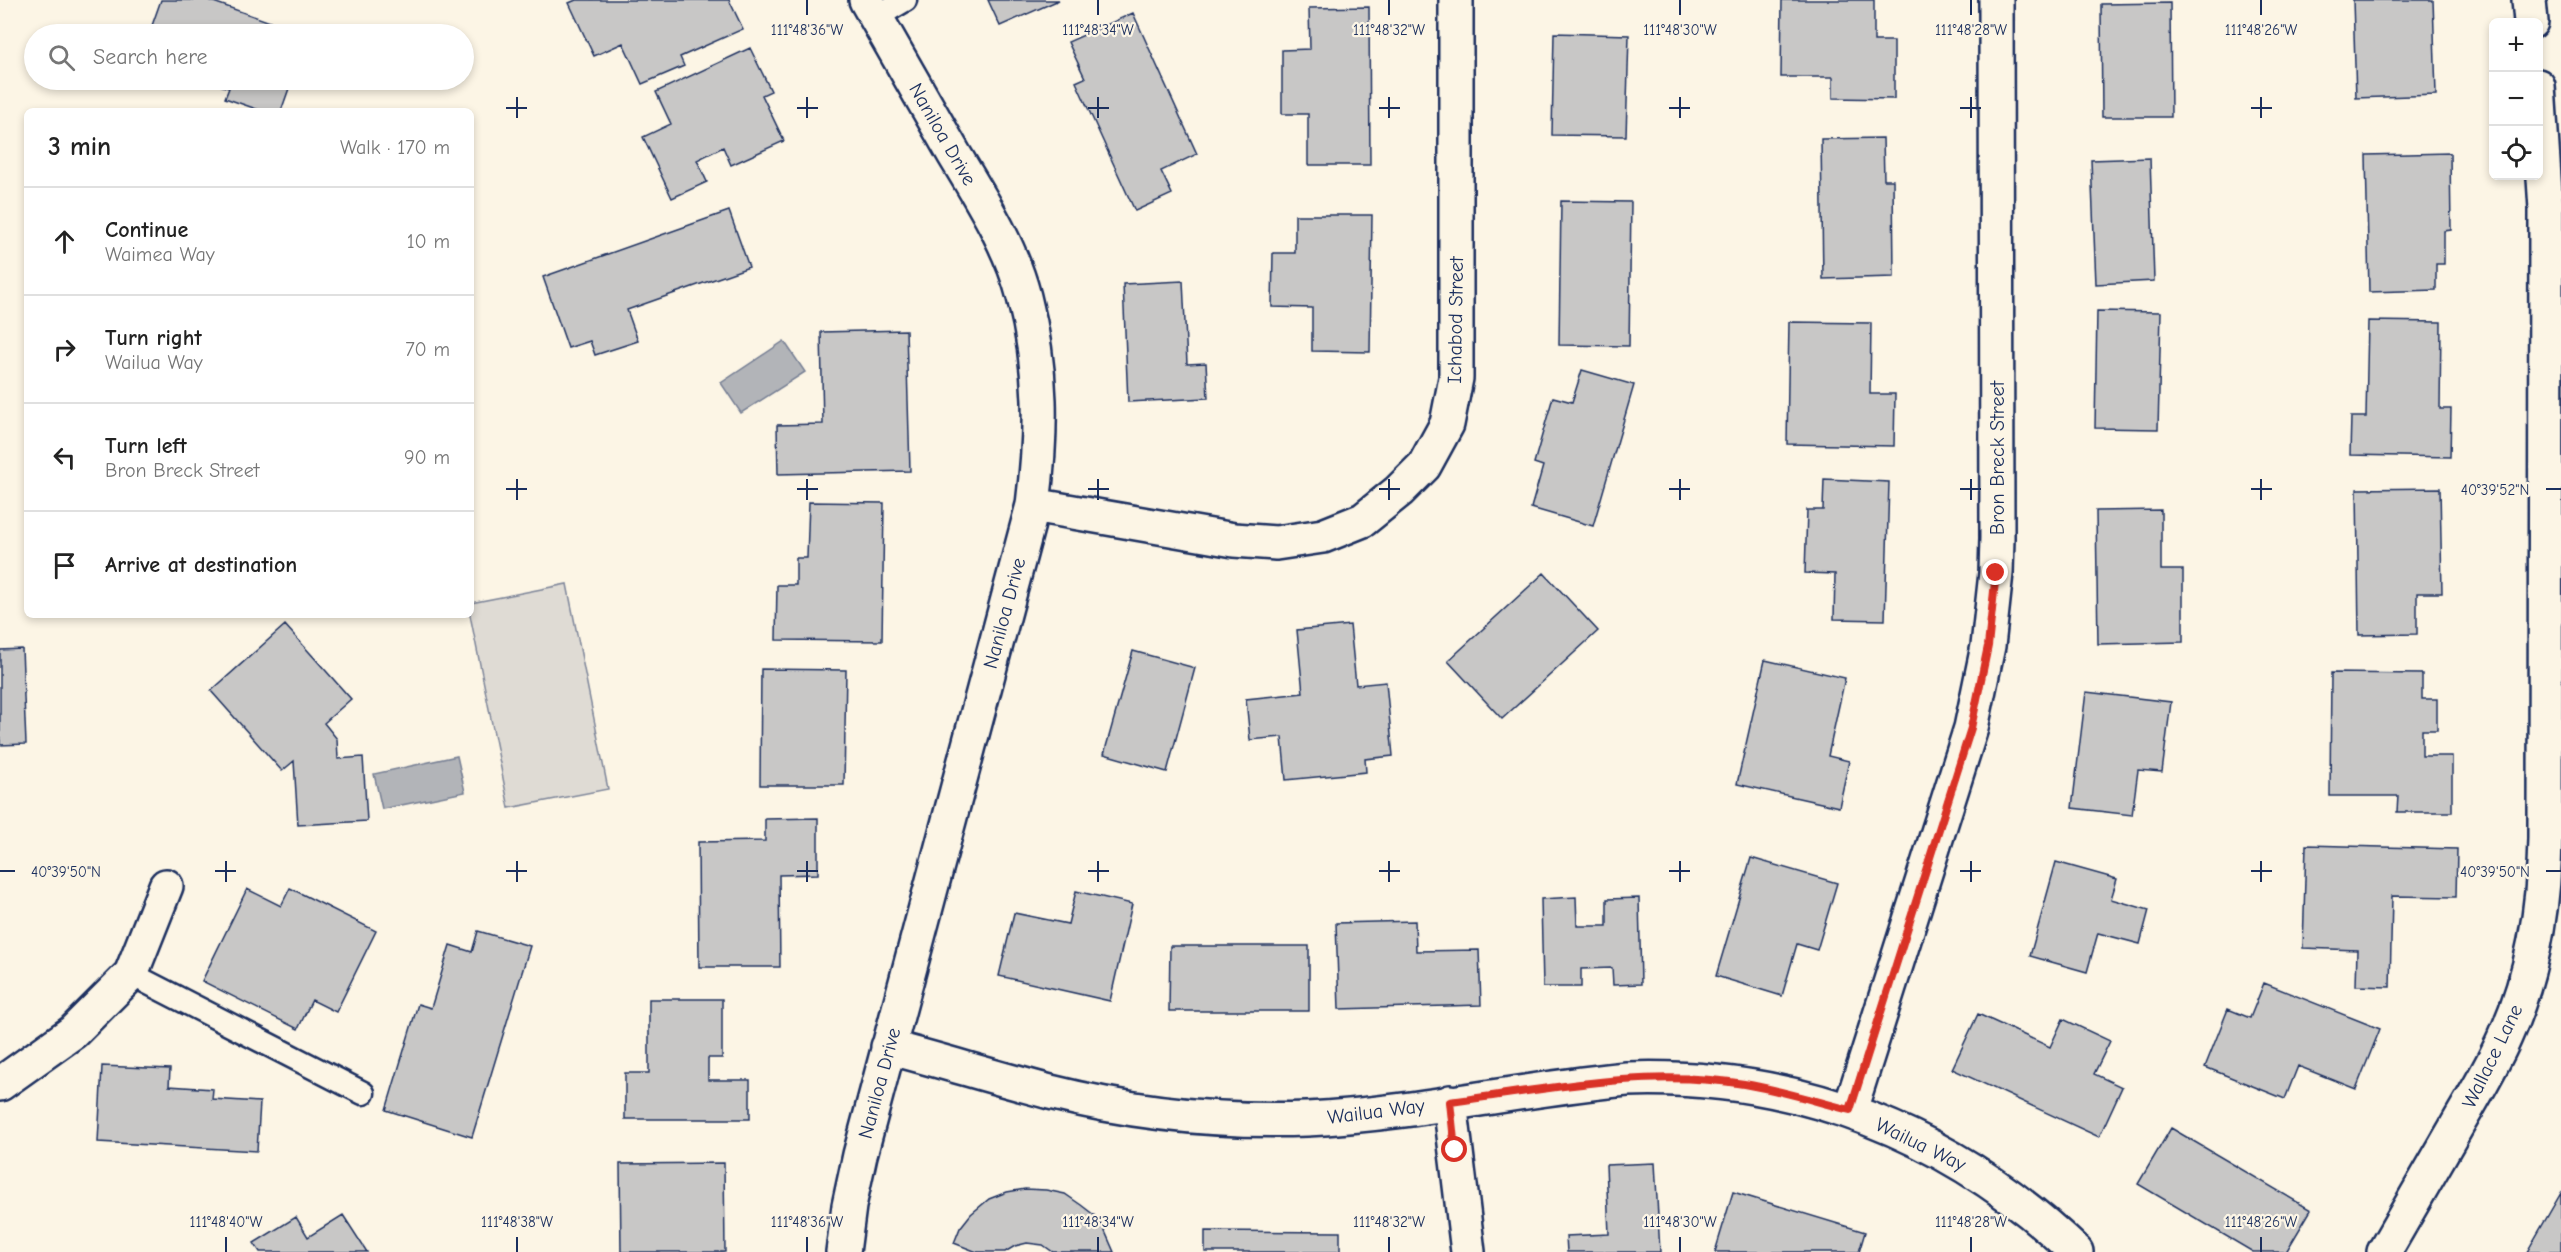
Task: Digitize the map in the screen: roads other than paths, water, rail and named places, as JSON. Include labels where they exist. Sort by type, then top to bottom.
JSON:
[{"type":"street","name":"Ichabod Street","points":[[1033,505],[1234,540],[1276,543],[1323,536],[1363,520],[1399,491],[1424,466],[1447,424],[1456,378],[1456,0]]},
{"type":"street","name":"Bron Breck Street","points":[[1850,1110],[1971,728],[1988,646],[1996,573],[1997,538],[1996,0]]},
{"type":"street","points":[[2529,0],[2531,18]]},
{"type":"street","name":"Naniloa Drive","points":[[843,1252],[849,1206],[860,1155],[1033,505],[1040,449],[1040,396],[1034,343],[1024,295],[987,209],[871,8]]},
{"type":"street","name":"Wallace Lane","points":[[2385,1252],[2487,1073],[2505,1036],[2531,958],[2539,919],[2544,878],[2545,838],[2546,209],[2541,126]]},
{"type":"street","points":[[0,1084],[73,1032],[131,974],[166,886]]},
{"type":"street","name":"Wailua Way","points":[[888,1047],[1095,1102],[1189,1115],[1232,1118],[1306,1119],[1370,1114],[1592,1082],[1665,1077],[1742,1084],[1777,1090],[1850,1110],[1921,1141],[1955,1159],[2026,1208],[2076,1252]]},
{"type":"street","points":[[1450,1102],[1468,1252]]},
{"type":"lane","points":[[871,8],[905,0]]},
{"type":"lane","points":[[131,974],[363,1093]]}]
